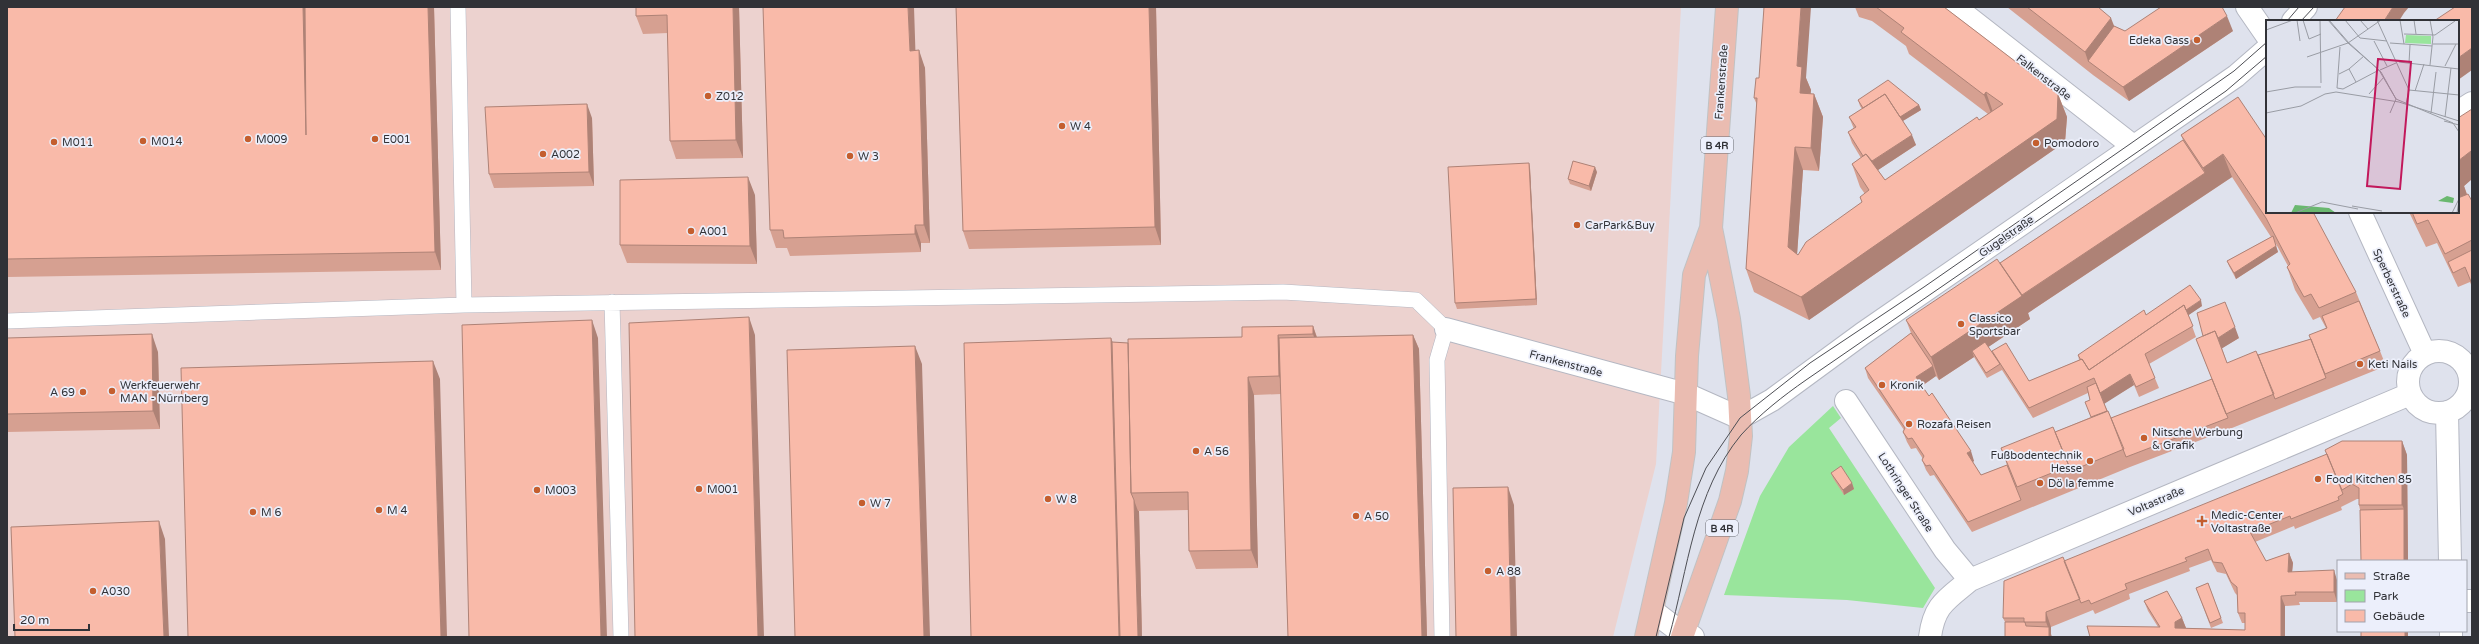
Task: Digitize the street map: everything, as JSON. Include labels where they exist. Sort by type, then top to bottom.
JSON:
[{"type":"main road","name":"Frankenstraße","points":[[1686,636],[1730,501],[1738,466],[1740,418],[1729,319],[1711,228],[1727,7]]},
{"type":"main road","name":"Frankenstraße","points":[[1646,637],[1653,611],[1681,478],[1684,452],[1686,394],[1694,275],[1711,228]]},
{"type":"street","name":"Falkenstraße","points":[[1955,7],[2133,146]]},
{"type":"street","points":[[2247,7],[2266,35]]},
{"type":"street","points":[[2294,20],[2306,7]]},
{"type":"street","name":"Gugelstraße","points":[[1740,418],[1772,400],[1862,334],[2133,146],[2236,76],[2264,60]]},
{"type":"street","points":[[2459,111],[2472,102]]},
{"type":"street","name":"Sperberstraße","points":[[2360,213],[2425,354]]},
{"type":"street","name":"Frankenstraße","points":[[1446,329],[1686,394],[1740,418]]},
{"type":"street","points":[[2436,350],[2447,352],[2459,358],[2470,372],[2469,390],[2460,405],[2447,412],[2434,412],[2422,407],[2410,394],[2408,378],[2412,365],[2425,354],[2436,350]]},
{"type":"street","name":"Voltastraße","points":[[1930,637],[1932,619],[1941,604],[1970,580],[2410,394]]},
{"type":"street","name":"Lothringer Straße","points":[[1846,401],[1945,550],[1970,580]]},
{"type":"street","points":[[2447,412],[2450,560]]},
{"type":"street","points":[[1653,611],[1686,636]]},
{"type":"lane","points":[[458,7],[464,305]]},
{"type":"lane","points":[[7,321],[464,305],[612,302],[1283,292],[1416,300],[1446,329],[1437,360],[1442,637]]},
{"type":"lane","points":[[612,302],[621,637]]},
{"type":"shaded area","points":[[7,7],[1681,7],[1656,464],[1613,637],[7,637]]},
{"type":"green space","points":[[1833,406],[1841,418],[1829,428],[1935,588],[1923,608],[1847,600],[1724,595],[1760,496],[1789,447]]},
{"type":"building","points":[[7,7],[303,7],[306,135],[305,7],[428,7],[435,252],[7,259]]},
{"type":"building","name":"Z012","points":[[636,7],[733,7],[736,140],[670,141],[667,15],[636,16]]},
{"type":"building","name":"W 3","points":[[763,7],[908,7],[910,51],[919,50],[924,225],[915,225],[915,234],[784,238],[783,230],[770,230]]},
{"type":"building","name":"W 4","points":[[956,7],[1149,7],[1155,227],[963,231]]},
{"type":"building","points":[[1764,7],[1801,7],[1797,66],[1802,67],[1800,93],[1814,94],[1811,148],[1795,147],[1788,247],[1798,255],[1806,242],[1862,202],[1860,197],[1869,190],[1852,164],[1866,154],[1885,180],[1977,117],[1979,120],[2003,104],[1986,92],[1984,95],[1901,32],[1904,28],[1876,7],[1944,7],[2058,94],[2057,119],[1801,297],[1746,269],[1757,98],[1754,98],[1756,78],[1759,78]]},
{"type":"building","points":[[2027,7],[2098,7],[2111,18],[2085,52]]},
{"type":"building","points":[[2161,7],[2222,7],[2227,16],[2123,87],[2088,61],[2114,26],[2125,31]]},
{"type":"building","points":[[2345,7],[2393,7],[2385,20],[2336,20]]},
{"type":"building","points":[[2455,7],[2472,7],[2472,48],[2459,57],[2459,20],[2436,20]]},
{"type":"building","points":[[1888,80],[1919,105],[1900,117],[1885,94],[1863,108],[1858,100]]},
{"type":"building","points":[[1885,94],[1912,135],[1872,161],[1866,154],[1863,156],[1848,132],[1856,127],[1849,117]]},
{"type":"building","points":[[2238,97],[2266,139],[2266,213],[2314,213],[2356,292],[2319,308],[2311,294],[2304,297],[2287,267],[2290,264],[2266,218],[2223,154],[2203,168],[2181,135]]},
{"type":"building","name":"A002","points":[[587,104],[589,172],[489,174],[485,107]]},
{"type":"building","points":[[2472,109],[2472,153],[2471,151],[2459,160],[2459,117]]},
{"type":"building","points":[[2183,140],[2205,173],[2022,295],[2000,263]]},
{"type":"building","points":[[1573,161],[1595,167],[1589,186],[1568,179]]},
{"type":"building","points":[[1529,163],[1536,299],[1455,303],[1448,167]]},
{"type":"building","name":"A001","points":[[748,177],[750,246],[620,245],[620,180]]},
{"type":"building","points":[[2468,194],[2472,201],[2472,240],[2445,254],[2428,220],[2417,224],[2412,213],[2459,213],[2459,198]]},
{"type":"building","points":[[2273,236],[2276,246],[2234,273],[2227,261]]},
{"type":"building","points":[[2472,250],[2472,284],[2465,267],[2453,273],[2448,262]]},
{"type":"building","points":[[1997,259],[2022,296],[1931,357],[1906,320]]},
{"type":"building","points":[[2190,285],[2201,300],[2186,310],[2184,305],[2089,370],[2082,359],[2081,360],[2078,355],[2144,310],[2146,315]]},
{"type":"building","points":[[2359,301],[2380,351],[2325,374],[2309,335],[2327,328],[2322,316]]},
{"type":"building","points":[[2225,302],[2235,327],[2218,338],[2215,331],[2203,336],[2197,313]]},
{"type":"building","points":[[2184,305],[2193,326],[2145,354],[2155,378],[2136,387],[2130,374],[2100,393],[2094,378],[2029,408],[1992,351],[2006,343],[2029,381],[2082,359],[2089,370]]},
{"type":"building","name":"M001","points":[[749,317],[758,637],[635,637],[629,323]]},
{"type":"building","name":"M003","points":[[592,320],[601,637],[469,637],[462,325]]},
{"type":"building","name":"A 56","points":[[1313,326],[1313,334],[1278,335],[1279,376],[1248,377],[1251,550],[1189,551],[1188,492],[1131,493],[1128,339],[1242,337],[1242,327]]},
{"type":"building","points":[[2215,331],[2227,363],[2256,351],[2274,394],[2226,414],[2196,339]]},
{"type":"building","points":[[1911,333],[1933,366],[1916,377],[1929,396],[1932,393],[1971,451],[1967,453],[1981,475],[2007,465],[2021,500],[1968,522],[1930,465],[1926,466],[1922,460],[1924,456],[1912,438],[1908,439],[1903,432],[1905,428],[1865,368]]},
{"type":"building","name":"A 69","points":[[152,334],[153,411],[7,414],[7,338]]},
{"type":"building","name":"A 50","points":[[1413,335],[1422,637],[1288,637],[1279,338]]},
{"type":"building","name":"W 8","points":[[1111,338],[1119,637],[971,637],[964,343]]},
{"type":"building","points":[[2311,339],[2326,378],[2275,399],[2258,355]]},
{"type":"building","points":[[1112,342],[1128,343],[1131,493],[1134,500],[1138,637],[1120,637]]},
{"type":"building","points":[[1985,342],[2000,364],[1986,373],[1972,351]]},
{"type":"building","name":"W 7","points":[[915,346],[924,637],[795,637],[787,350]]},
{"type":"building","points":[[433,361],[441,637],[188,637],[181,368]]},
{"type":"building","points":[[2212,379],[2228,418],[2126,457],[2111,418]]},
{"type":"building","points":[[2096,383],[2107,411],[2091,417],[2085,402],[2090,400],[2087,387]]},
{"type":"building","points":[[2108,411],[2124,449],[2071,471],[2055,432]]},
{"type":"building","points":[[2053,427],[2069,466],[2017,487],[2001,448]]},
{"type":"building","points":[[2342,441],[2402,441],[2402,505],[2359,505],[2359,488],[2352,484],[2342,490],[2325,450]]},
{"type":"building","points":[[2327,454],[2343,494],[2338,497],[2339,500],[2291,519],[2290,516],[2250,532],[2266,561],[2289,553],[2288,572],[2334,570],[2334,592],[2295,592],[2296,595],[2281,596],[2281,637],[2090,637],[2087,626],[2160,627],[2144,601],[2167,591],[2182,618],[2175,622],[2175,628],[2245,630],[2245,613],[2238,613],[2237,587],[2231,582],[2222,563],[2213,562],[2208,549],[2185,558],[2187,561],[2125,584],[2127,589],[2091,604],[2089,600],[2081,603],[2064,561]]},
{"type":"building","points":[[1841,466],[1852,483],[1843,490],[1831,473]]},
{"type":"building","name":"A 88","points":[[1508,487],[1511,637],[1456,637],[1453,488]]},
{"type":"building","points":[[2404,509],[2404,560],[2361,560],[2360,510]]},
{"type":"building","name":"A030","points":[[159,521],[164,637],[15,637],[11,527]]},
{"type":"building","points":[[2063,557],[2080,599],[2046,612],[2046,622],[2024,622],[2024,618],[2003,618],[2004,581]]},
{"type":"building","points":[[2208,583],[2221,618],[2210,623],[2196,588]]},
{"type":"building","points":[[2005,622],[2025,622],[2026,626],[2049,627],[2049,637],[2005,637]]},
{"type":"building","points":[[2361,632],[2405,632],[2405,637],[2361,637]]},
{"type":"tram line","points":[[2288,20],[2299,7]]},
{"type":"tram line","points":[[2302,20],[2314,7]]},
{"type":"tram line","points":[[1656,637],[1684,518],[1706,468],[1740,418],[1810,363],[1924,287],[2234,71],[2266,43]]},
{"type":"tram line","points":[[1669,637],[1694,532],[1713,481],[1725,457],[1741,435],[1756,420],[1780,399],[1806,380],[2226,91],[2266,57]]},
{"type":"place","name":"Edeka Gass","points":[[2197,40]]},
{"type":"place","name":"Z012","points":[[708,96]]},
{"type":"place","name":"W 4","points":[[1062,126]]},
{"type":"place","name":"M009","points":[[248,139]]},
{"type":"place","name":"E001","points":[[375,139]]},
{"type":"place","name":"M014","points":[[143,141]]},
{"type":"place","name":"M011","points":[[54,142]]},
{"type":"place","name":"Pomodoro","points":[[2036,143]]},
{"type":"place","name":"A002","points":[[543,154]]},
{"type":"place","name":"W 3","points":[[850,156]]},
{"type":"place","name":"CarPark&Buy","points":[[1577,225]]},
{"type":"place","name":"A001","points":[[691,231]]},
{"type":"place","name":"Classico Sportsbar","points":[[1961,324]]},
{"type":"place","name":"Keti Nails","points":[[2360,364]]},
{"type":"place","name":"Kronik","points":[[1882,385]]},
{"type":"place","name":"Werkfeuerwehr MAN - Nürnberg","points":[[112,391]]},
{"type":"place","name":"A 69","points":[[83,392]]},
{"type":"place","name":"Rozafa Reisen","points":[[1909,424]]},
{"type":"place","name":"Nitsche Werbung & Grafik","points":[[2144,438]]},
{"type":"place","name":"A 56","points":[[1196,451]]},
{"type":"place","name":"Fußbodentechnik Hesse","points":[[2090,461]]},
{"type":"place","name":"Food Kitchen 85","points":[[2318,479]]},
{"type":"place","name":"Dö la femme","points":[[2040,483]]},
{"type":"place","name":"M001","points":[[699,489]]},
{"type":"place","name":"M003","points":[[537,490]]},
{"type":"place","name":"W 8","points":[[1048,499]]},
{"type":"place","name":"W 7","points":[[862,503]]},
{"type":"place","name":"M 4","points":[[379,510]]},
{"type":"place","name":"M 6","points":[[253,512]]},
{"type":"place","name":"A 50","points":[[1356,516]]},
{"type":"place","name":"Medic-Center Voltastraße","points":[[2202,521]]},
{"type":"place","name":"A 88","points":[[1488,571]]},
{"type":"place","name":"A030","points":[[93,591]]}]
